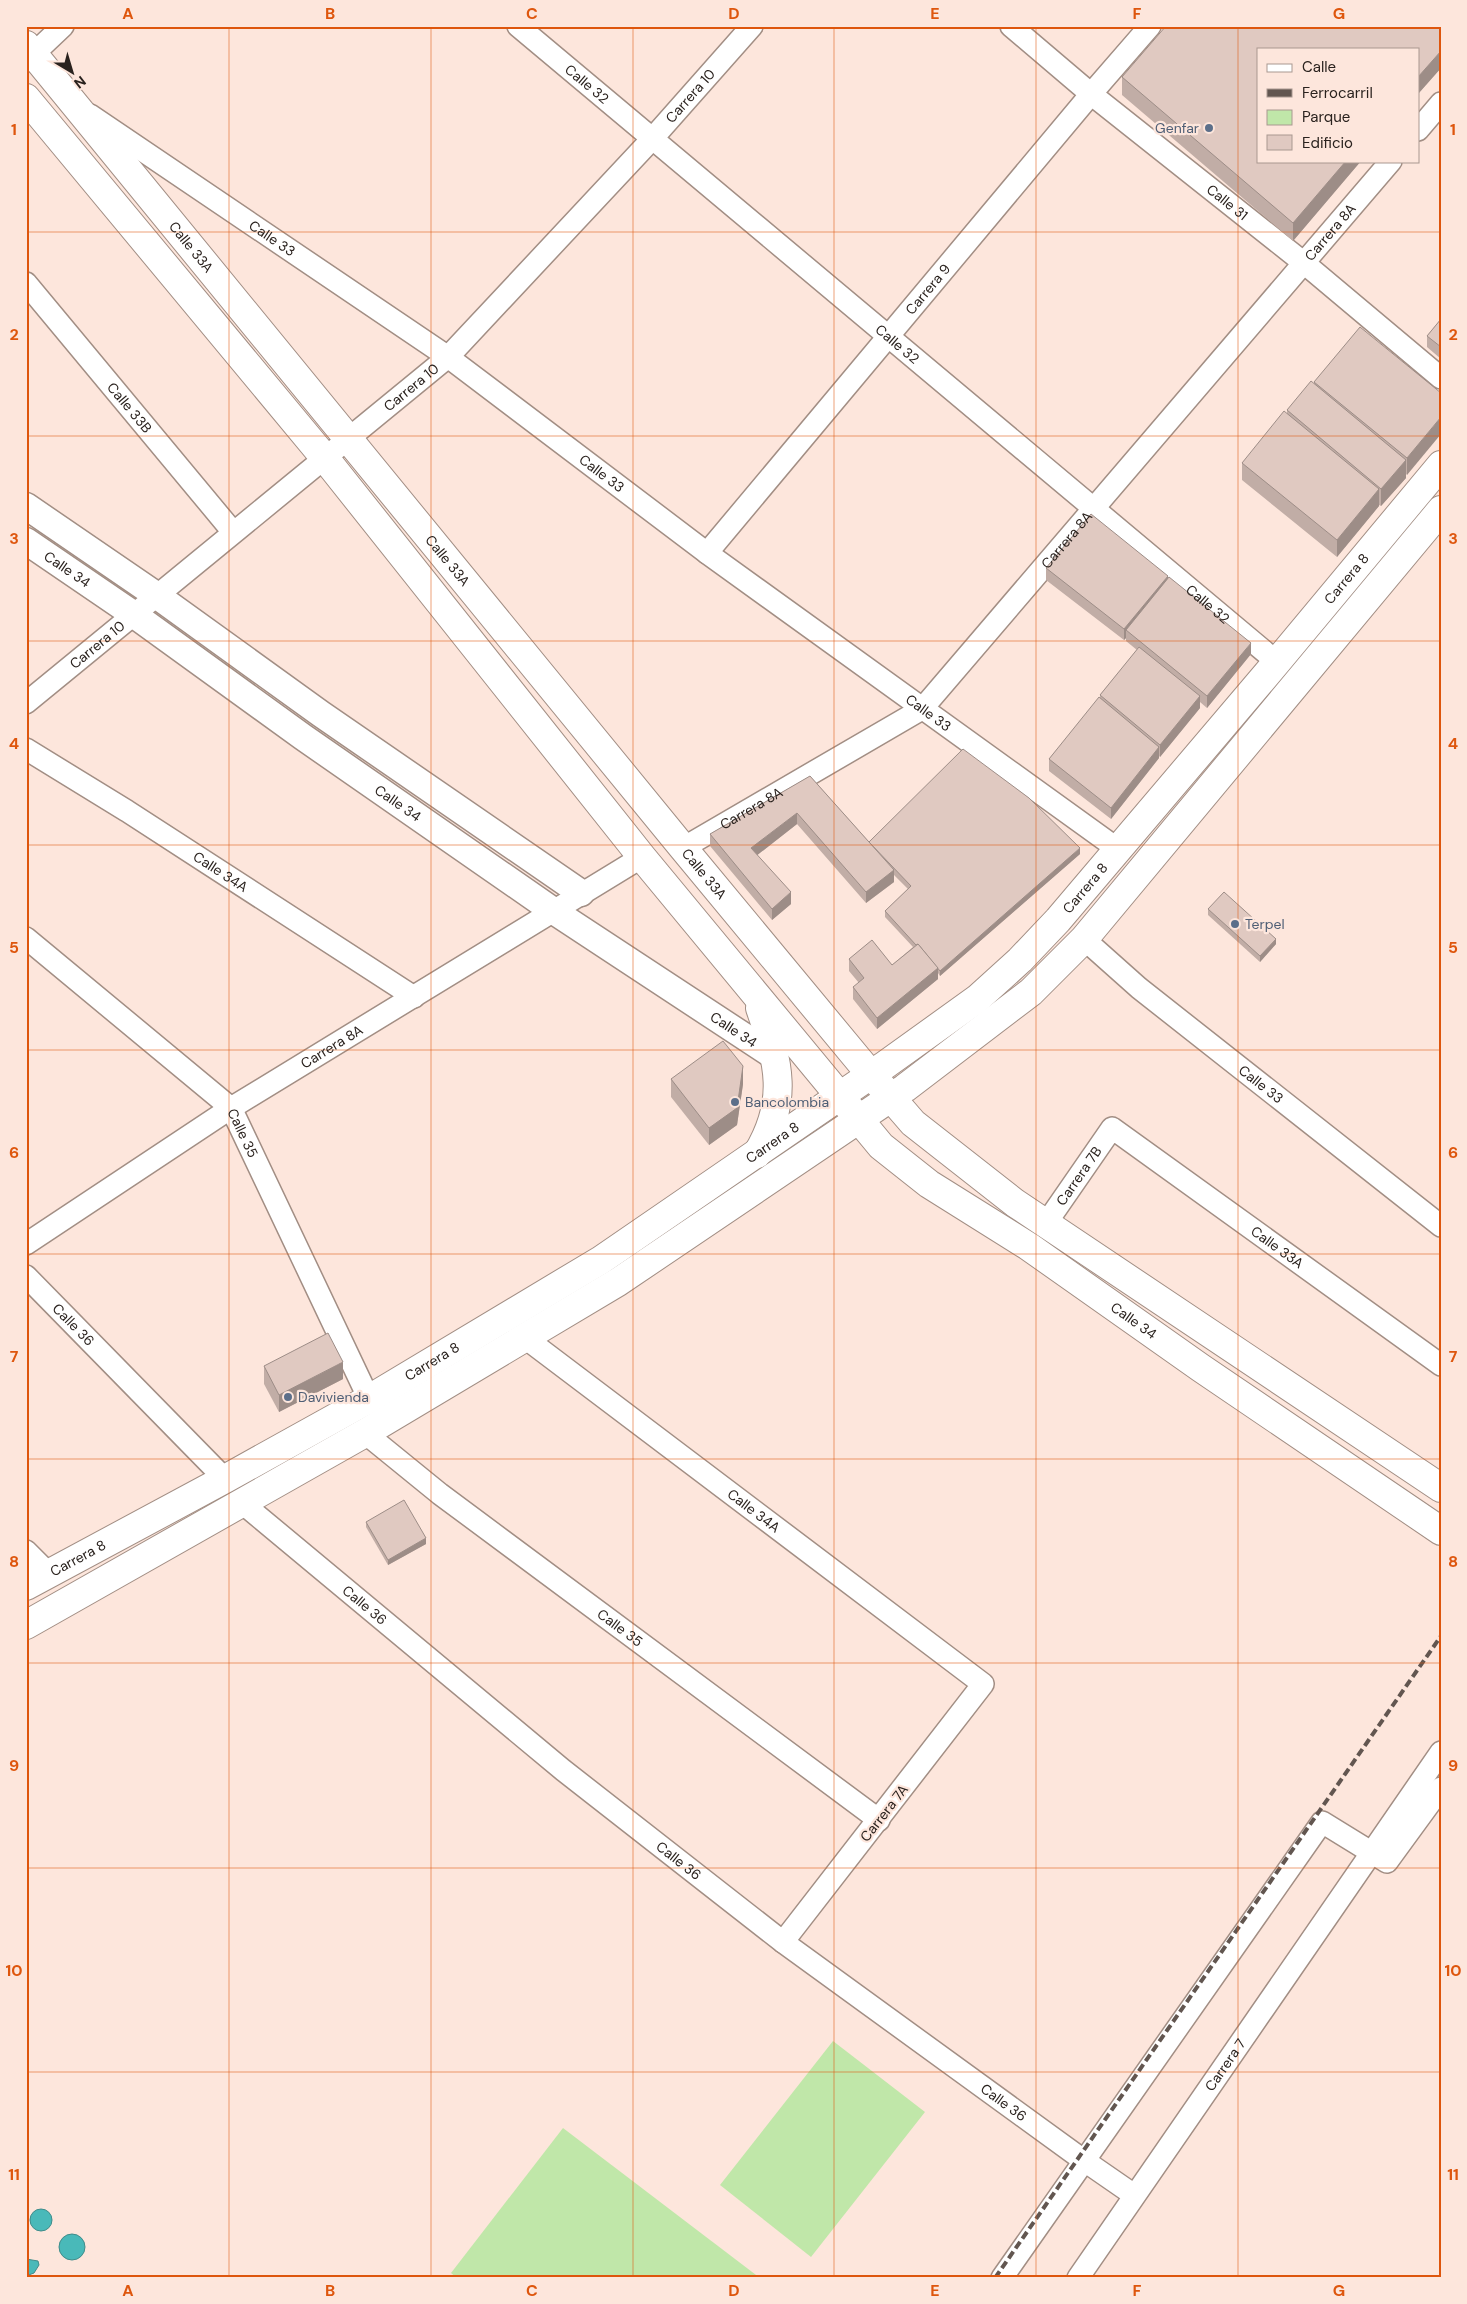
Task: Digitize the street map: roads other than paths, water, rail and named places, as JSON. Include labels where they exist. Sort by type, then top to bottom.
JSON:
[{"type":"main road","name":"Calle 33A","points":[[29,53],[77,106],[683,848],[854,1087]]},
{"type":"main road","points":[[26,98],[324,458],[642,857],[755,995],[854,1087],[890,1098],[913,1122],[941,1146],[1015,1203],[1047,1222],[1441,1488]]},
{"type":"main road","name":"Carrera 8","points":[[37,1579],[225,1479],[369,1399],[601,1260],[854,1087],[977,1000],[1020,960],[1058,920],[1119,850],[1441,465]]},
{"type":"main road","name":"Carrera 8","points":[[26,1625],[365,1433],[618,1282],[860,1119],[993,1023],[1031,992],[1084,939],[1441,510]]},
{"type":"main road","points":[[698,926],[729,944],[854,1087]]},
{"type":"main road","points":[[755,995],[770,1039],[778,1088],[777,1106],[769,1134],[757,1154]]},
{"type":"main road","name":"Calle 34","points":[[854,1087],[860,1119],[881,1146],[929,1184],[1028,1246],[1201,1368],[1441,1531]]},
{"type":"main road","points":[[1201,1368],[1220,1340]]},
{"type":"street","points":[[29,53],[63,26]]},
{"type":"street","name":"Calle 32","points":[[518,26],[1277,662]]},
{"type":"street","name":"Carrera 10","points":[[26,703],[448,357],[652,139],[752,26]]},
{"type":"street","name":"Calle 31","points":[[1011,26],[1091,94],[1304,263],[1441,378]]},
{"type":"street","name":"Carrera 9","points":[[707,553],[1150,26]]},
{"type":"street","points":[[1420,128],[1441,103]]},
{"type":"street","name":"Calle 33","points":[[77,106],[448,357],[707,553],[1119,850]]},
{"type":"street","name":"Carrera 8A","points":[[683,848],[922,709],[1390,162]]},
{"type":"street","name":"Calle 33B","points":[[26,283],[234,532]]},
{"type":"street","name":"Calle 34","points":[[26,506],[156,595],[320,714],[581,893]]},
{"type":"street","name":"Calle 34","points":[[26,542],[133,614],[303,737],[552,910],[774,1056]]},
{"type":"street","points":[[303,737],[320,714]]},
{"type":"street","name":"Calle 34A","points":[[26,749],[127,810],[414,997]]},
{"type":"street","name":"Carrera 8A","points":[[26,1244],[231,1108],[414,997],[552,910],[642,857]]},
{"type":"street","name":"Calle 35","points":[[26,938],[231,1108],[369,1399]]},
{"type":"street","name":"Calle 33","points":[[1084,939],[1138,988],[1441,1226]]},
{"type":"street","name":"Carrera 7B","points":[[1047,1222],[1112,1128]]},
{"type":"street","name":"Calle 33A","points":[[1112,1128],[1441,1365]]},
{"type":"street","name":"Calle 36","points":[[26,1276],[225,1479]]},
{"type":"street","name":"Calle 34A","points":[[524,1337],[983,1684]]},
{"type":"street","name":"Calle 35","points":[[365,1433],[440,1494],[879,1820]]},
{"type":"street","name":"Calle 36","points":[[241,1502],[563,1770],[783,1942],[1134,2195]]},
{"type":"street","points":[[26,1552],[37,1579]]},
{"type":"street","name":"Carrera 7A","points":[[783,1942],[983,1684]]},
{"type":"street","name":"Carrera 7","points":[[1078,2278],[1370,1851],[1441,1752]]},
{"type":"street","points":[[1002,2278],[1322,1822],[1387,1862],[1441,1788]]},
{"type":"water","points":[[41,2209],[49,2212],[52,2220],[49,2228],[41,2231],[33,2228],[30,2220],[33,2212]]},
{"type":"water","points":[[72,2234],[81,2238],[85,2247],[81,2256],[72,2260],[63,2256],[59,2247],[63,2238]]},
{"type":"water","points":[[26,2259],[38,2261],[39,2265],[34,2273],[26,2276]]},
{"type":"railway","points":[[995,2278],[1441,1636]]},
{"type":"place","name":"Genfar","points":[[1209,128]]},
{"type":"place","name":"Terpel","points":[[1235,924]]},
{"type":"place","name":"Bancolombia","points":[[735,1102]]},
{"type":"place","name":"Davivienda","points":[[288,1397]]}]
